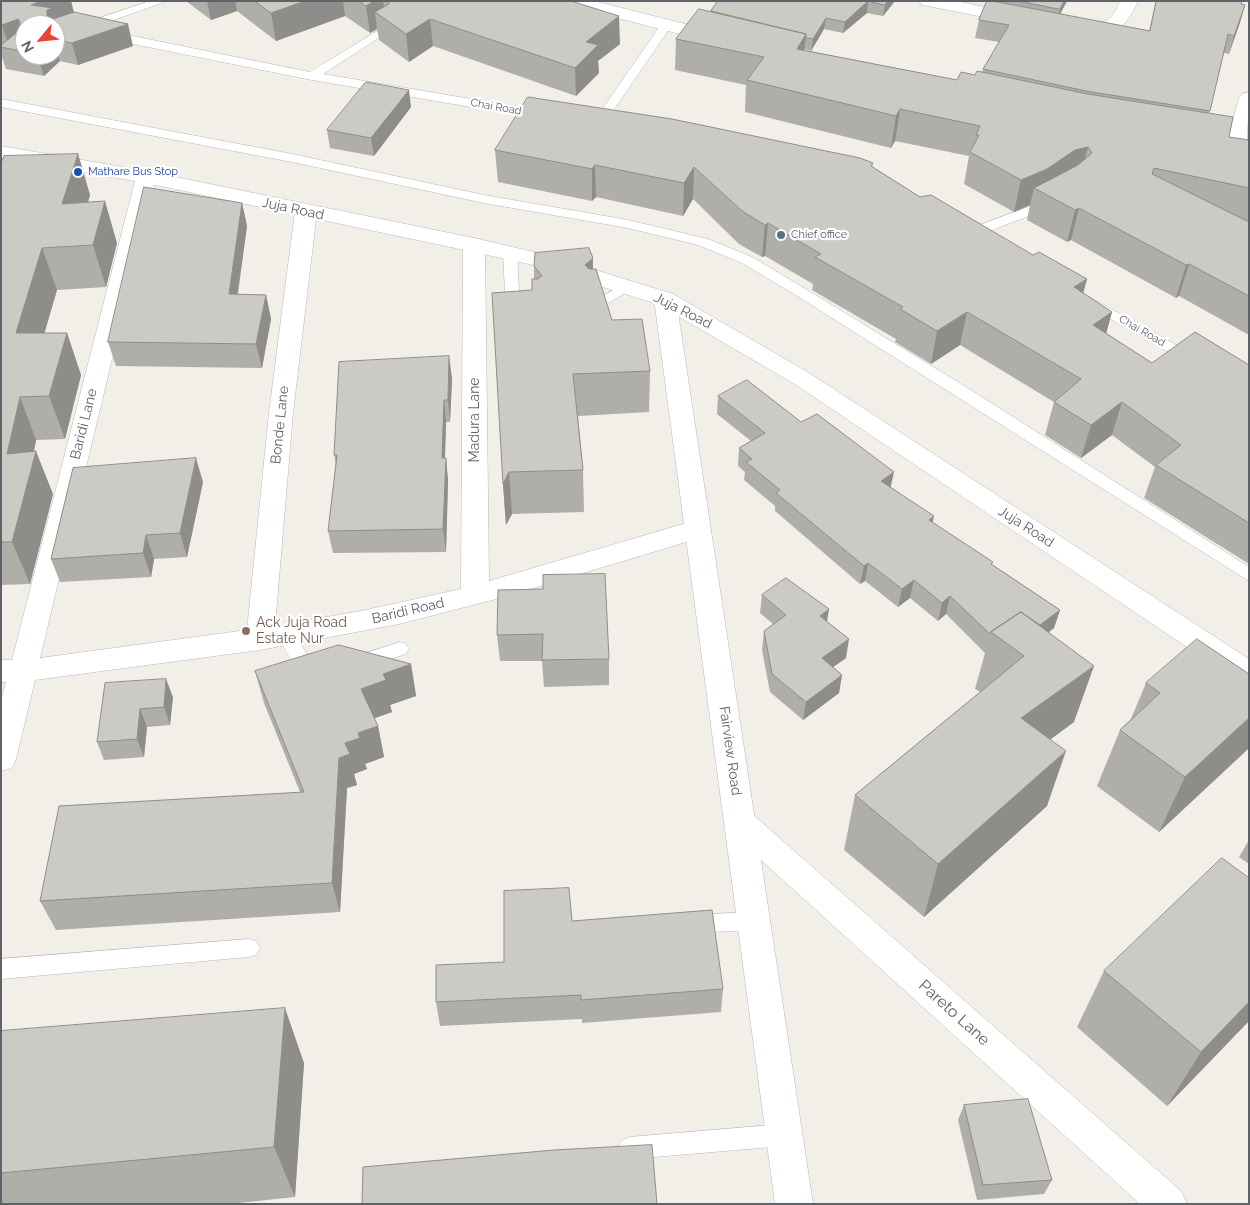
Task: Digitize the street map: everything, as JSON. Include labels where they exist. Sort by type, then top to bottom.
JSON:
[{"type":"street","points":[[572,1],[738,42]]},
{"type":"street","points":[[928,1],[1034,21]]},
{"type":"street","points":[[1062,26],[1086,30],[1112,28],[1122,19],[1129,1]]},
{"type":"street","points":[[1234,142],[1249,98]]},
{"type":"street","name":"Juja Road","points":[[1,152],[146,178],[474,245],[510,253],[627,286],[665,299],[801,378],[1249,674]]},
{"type":"street","name":"Baridi Lane","points":[[1,759],[12,670],[146,178]]},
{"type":"street","name":"Bonde Lane","points":[[273,637],[281,413],[306,212]]},
{"type":"street","name":"Madura Lane","points":[[474,245],[475,595]]},
{"type":"street","name":"Fairview Road","points":[[665,299],[794,1204]]},
{"type":"street","name":"Baridi Road","points":[[12,670],[273,637],[365,620],[475,595],[697,529]]},
{"type":"street","name":"Pareto Lane","points":[[740,822],[1168,1204]]},
{"type":"lane","points":[[65,34],[162,1]]},
{"type":"lane","points":[[616,127],[594,124],[666,25]]},
{"type":"lane","points":[[312,76],[387,28]]},
{"type":"lane","name":"Chai Road","points":[[80,29],[312,76],[560,118]]},
{"type":"lane","points":[[1,103],[254,150],[484,199],[628,224],[703,242],[747,260],[800,291],[969,396],[1249,576]]},
{"type":"lane","points":[[988,243],[966,231],[1030,212],[1063,196]]},
{"type":"lane","points":[[510,253],[512,292],[523,308],[535,316]]},
{"type":"lane","points":[[595,304],[627,286]]},
{"type":"lane","name":"Chai Road","points":[[1075,293],[1205,367]]},
{"type":"lane","points":[[273,637],[300,658],[309,669],[316,672],[339,668],[400,649]]},
{"type":"lane","points":[[666,925],[754,921]]},
{"type":"lane","points":[[1,969],[249,948]]},
{"type":"lane","points":[[607,1150],[784,1135]]},
{"type":"building","points":[[1,1],[41,1],[31,5],[53,8],[47,10],[47,15],[15,15],[15,20],[1,25]]},
{"type":"building","points":[[255,1],[305,1],[271,13]]},
{"type":"building","points":[[360,1],[374,1],[366,6]]},
{"type":"building","points":[[389,1],[571,1],[619,16],[586,42],[598,45],[575,68],[430,19],[406,34],[375,12],[389,4]]},
{"type":"building","points":[[718,1],[868,1],[845,22],[826,18],[813,39],[806,38],[806,34],[711,11]]},
{"type":"building","points":[[869,1],[887,1],[885,5]]},
{"type":"building","points":[[987,1],[1150,31],[1156,1],[1242,1],[1241,4],[1245,5],[1234,36],[1228,34],[1210,111],[1086,91],[983,69],[1009,25],[979,20]]},
{"type":"building","points":[[1018,1],[1064,1],[1060,9]]},
{"type":"building","points":[[699,9],[806,34],[797,49],[957,80],[961,72],[975,75],[977,71],[1088,94],[1233,117],[1229,137],[1249,140],[1249,188],[1154,168],[1152,174],[1249,222],[1249,296],[1079,208],[1075,210],[1034,188],[1078,165],[1092,153],[1088,147],[1075,150],[1047,169],[1021,180],[970,152],[979,135],[976,135],[980,126],[900,109],[896,116],[747,80],[764,57],[676,39]]},
{"type":"building","points":[[74,12],[128,24],[72,43],[65,42],[65,15]]},
{"type":"building","points":[[15,34],[15,50],[1,47]]},
{"type":"building","points":[[366,82],[409,90],[371,138],[327,130]]},
{"type":"building","points":[[528,97],[672,119],[860,158],[873,163],[871,166],[920,197],[931,195],[1033,255],[1039,252],[1087,279],[1074,287],[1112,312],[1093,325],[1152,363],[1195,332],[1249,365],[1249,523],[1156,465],[1181,445],[1122,402],[1091,425],[1054,402],[1081,379],[967,312],[937,331],[900,309],[903,307],[815,257],[821,254],[768,223],[765,225],[742,211],[694,167],[684,183],[595,165],[592,169],[495,150]]},
{"type":"building","points":[[78,154],[62,204],[105,201],[93,245],[42,248],[16,333],[67,333],[49,396],[20,397],[7,454],[36,451],[12,542],[1,542],[1,163],[4,156]]},
{"type":"building","points":[[144,187],[242,203],[229,294],[266,295],[256,344],[108,342]]},
{"type":"building","points":[[589,248],[593,258],[585,265],[589,269],[596,269],[612,320],[642,319],[650,371],[573,374],[583,470],[509,472],[503,484],[492,293],[532,290],[532,279],[538,279],[542,276],[534,266],[535,253]]},
{"type":"building","points":[[449,356],[448,400],[444,400],[442,458],[446,458],[443,529],[328,531],[337,455],[334,455],[339,362]]},
{"type":"building","points":[[747,380],[801,422],[817,414],[894,472],[881,481],[934,516],[929,520],[993,562],[991,564],[1060,610],[1040,625],[1021,612],[990,634],[950,596],[942,603],[914,580],[902,589],[868,563],[864,566],[776,493],[780,490],[746,462],[752,459],[739,448],[765,433],[718,396]]},
{"type":"building","points":[[196,458],[180,533],[146,535],[143,553],[51,559],[73,468]]},
{"type":"building","points":[[605,574],[609,659],[542,660],[543,634],[497,635],[498,590],[543,589],[543,575]]},
{"type":"building","points":[[786,578],[829,609],[820,616],[849,639],[822,658],[842,675],[806,702],[772,674],[764,631],[786,615],[762,595]]},
{"type":"building","points":[[1021,612],[1094,666],[1021,718],[1066,751],[938,864],[855,795],[1024,656],[991,632]]},
{"type":"building","points":[[1197,639],[1249,674],[1249,718],[1185,777],[1120,730],[1160,693],[1146,683]]},
{"type":"building","points":[[339,645],[411,664],[383,674],[386,680],[361,689],[378,726],[358,733],[360,738],[345,743],[350,754],[339,758],[332,883],[40,901],[59,806],[304,792],[255,671]]},
{"type":"building","points":[[166,679],[164,707],[140,709],[137,739],[97,742],[105,683]]},
{"type":"building","points":[[1222,858],[1249,878],[1249,1002],[1201,1052],[1104,971]]},
{"type":"building","points":[[569,888],[572,921],[712,910],[723,989],[581,1000],[581,995],[436,1002],[436,965],[504,962],[504,891]]},
{"type":"building","points":[[285,1008],[274,1147],[1,1173],[1,1031]]},
{"type":"building","points":[[1028,1099],[1052,1180],[983,1185],[964,1105]]},
{"type":"building","points":[[652,1145],[657,1204],[362,1204],[363,1167],[554,1150]]},
{"type":"place","name":"Mathare Bus Stop","points":[[78,172]]},
{"type":"place","name":"Chief office","points":[[781,235]]},
{"type":"place","name":"Ack Juja Road Estate Nur","points":[[246,631]]}]
